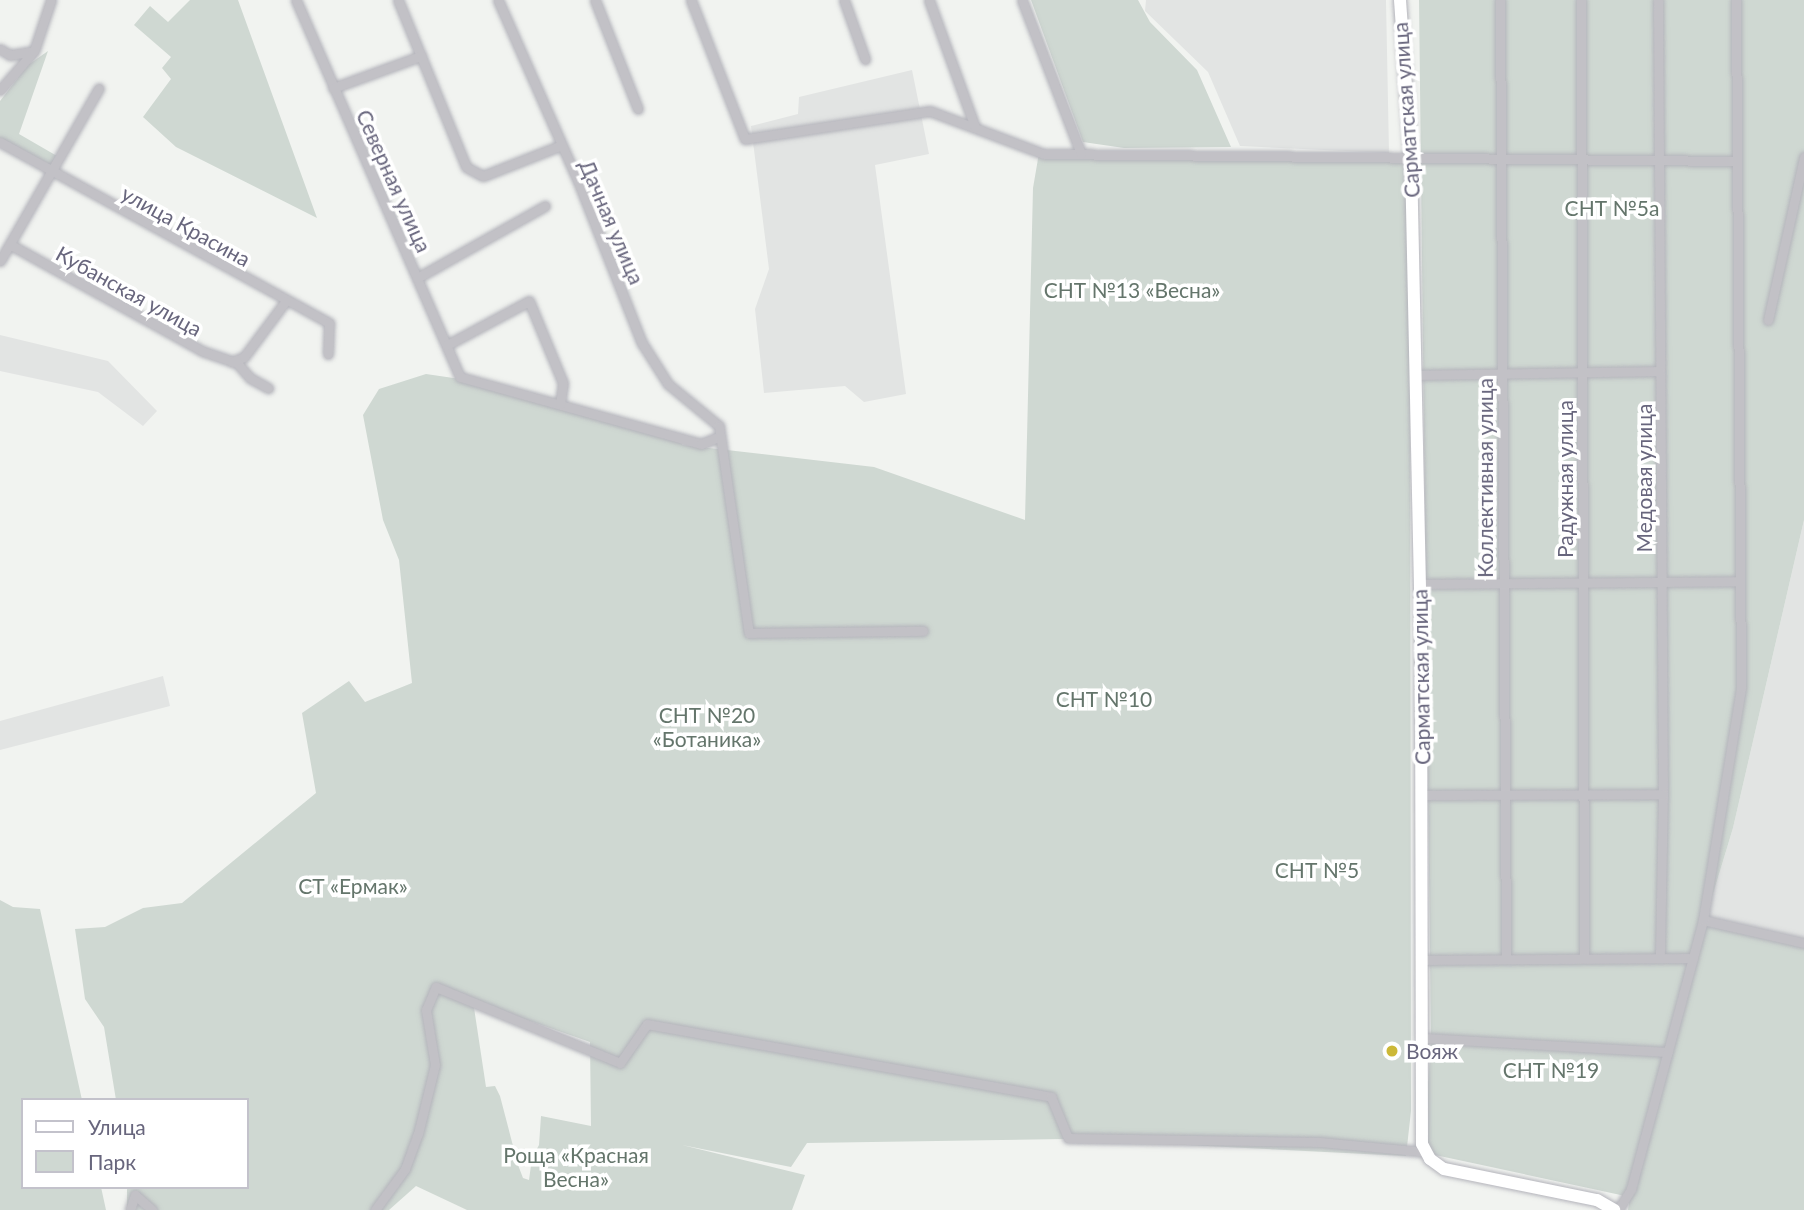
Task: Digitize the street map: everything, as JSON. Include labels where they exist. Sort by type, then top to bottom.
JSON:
[{"type":"main road","name":"Сарматская улица","points":[[1400,0],[1411,159],[1416,375],[1424,1038],[1421,1135],[1425,1152]]},
{"type":"main road","points":[[1425,1152],[1452,1171],[1597,1200],[1616,1210]]},
{"type":"street","points":[[0,90],[34,51],[51,0]]},
{"type":"street","name":"Северная улица","points":[[296,0],[460,377],[560,404]]},
{"type":"street","points":[[398,0],[459,155],[475,174],[493,174],[559,146]]},
{"type":"street","name":"Дачная улица","points":[[498,0],[559,146],[580,186],[642,343],[668,384],[719,426],[718,437]]},
{"type":"street","points":[[595,0],[638,109]]},
{"type":"street","points":[[691,0],[745,139],[930,111],[1044,154],[1737,161]]},
{"type":"street","points":[[844,0],[865,59]]},
{"type":"street","points":[[929,0],[975,127]]},
{"type":"street","points":[[1021,0],[1081,154]]},
{"type":"street","name":"Коллективная улица","points":[[1500,0],[1506,957]]},
{"type":"street","name":"Радужная улица","points":[[1581,0],[1584,958]]},
{"type":"street","name":"Медовая улица","points":[[1658,0],[1663,794],[1660,956]]},
{"type":"street","points":[[1616,1210],[1631,1189],[1703,920],[1741,688],[1736,0]]},
{"type":"street","points":[[0,49],[10,55],[34,51]]},
{"type":"street","points":[[333,88],[421,56]]},
{"type":"street","points":[[0,261],[99,88]]},
{"type":"street","name":"улица Красина","points":[[0,142],[285,302],[329,323],[328,354]]},
{"type":"street","points":[[1768,320],[1804,157]]},
{"type":"street","points":[[417,278],[545,206]]},
{"type":"street","name":"Кубанская улица","points":[[11,245],[202,351],[232,362],[268,388]]},
{"type":"street","points":[[447,345],[528,301],[563,383],[560,404],[701,443],[718,437],[749,633],[923,631]]},
{"type":"street","points":[[232,362],[244,357],[285,302]]},
{"type":"street","points":[[1416,375],[1660,371]]},
{"type":"street","points":[[1420,584],[1740,581]]},
{"type":"street","points":[[1422,795],[1663,794]]},
{"type":"street","points":[[1703,920],[1804,943]]},
{"type":"street","points":[[1423,960],[1506,957],[1693,958]]},
{"type":"street","points":[[375,1210],[405,1169],[418,1134],[435,1065],[426,1010],[436,987],[620,1063],[647,1024],[1051,1097],[1068,1138],[1320,1142],[1425,1152]]},
{"type":"street","points":[[1424,1038],[1668,1052]]},
{"type":"street","points":[[130,1210],[135,1195],[152,1210]]},
{"type":"shaded area","points":[[1146,0],[1386,0],[1389,153],[1240,146],[1208,72],[1145,11]]},
{"type":"shaded area","points":[[912,70],[929,154],[875,165],[906,394],[864,402],[845,386],[764,393],[755,309],[769,269],[751,126],[798,114],[799,97]]},
{"type":"shaded area","points":[[0,335],[108,361],[157,411],[143,426],[98,392],[0,371]]},
{"type":"shaded area","points":[[1804,520],[1804,947],[1704,924],[1733,828]]},
{"type":"shaded area","points":[[163,676],[170,706],[0,750],[0,721]]},
{"type":"green space","points":[[190,0],[238,0],[317,218],[176,147],[143,117],[171,79],[162,68],[171,57],[134,25],[150,6],[168,22]]},
{"type":"green space","points":[[1031,0],[1138,0],[1150,22],[1197,70],[1231,147],[1124,148],[1083,142]]},
{"type":"green space","name":"СНТ №5а","points":[[1419,0],[1804,0],[1804,520],[1733,828],[1704,924],[1804,947],[1804,1210],[1628,1210],[1630,1197],[1435,1155],[1424,1140],[1431,1041]]},
{"type":"green space","points":[[48,51],[19,134],[57,156],[50,166],[0,138],[0,101],[28,65]]},
{"type":"green space","points":[[1039,153],[1404,159],[1410,298],[1411,1111],[1406,1156],[1063,1139],[807,1143],[791,1167],[682,1145],[805,1175],[792,1210],[467,1210],[416,1186],[389,1210],[127,1210],[127,1189],[248,1189],[248,1098],[116,1098],[104,1027],[85,999],[75,929],[105,927],[143,908],[182,903],[316,793],[302,713],[349,681],[365,702],[412,683],[399,560],[383,520],[363,415],[379,389],[426,374],[467,380],[659,428],[683,445],[874,467],[1025,520],[1033,188]],"holes":[[[473,1001],[590,1042],[591,1126],[541,1116],[539,1145],[532,1158],[529,1180],[523,1178],[500,1096],[495,1086],[486,1087]]]},
{"type":"green space","points":[[0,900],[13,907],[40,909],[82,1098],[21,1098],[21,1189],[101,1189],[106,1210],[0,1210]]},
{"type":"place","name":"Вояж","points":[[1392,1051]]},
{"type":"park label","name":"СНТ №13 «Весна»","points":[[1132,290]]},
{"type":"park label","name":"СНТ №10","points":[[1104,699]]},
{"type":"park label","name":"СНТ №20 «Ботаника»","points":[[707,727]]},
{"type":"park label","name":"СНТ №5","points":[[1317,870]]},
{"type":"park label","name":"СТ «Ермак»","points":[[353,886]]},
{"type":"park label","name":"СНТ №19","points":[[1551,1070]]},
{"type":"park label","name":"Роща «Красная Весна»","points":[[576,1167]]}]
